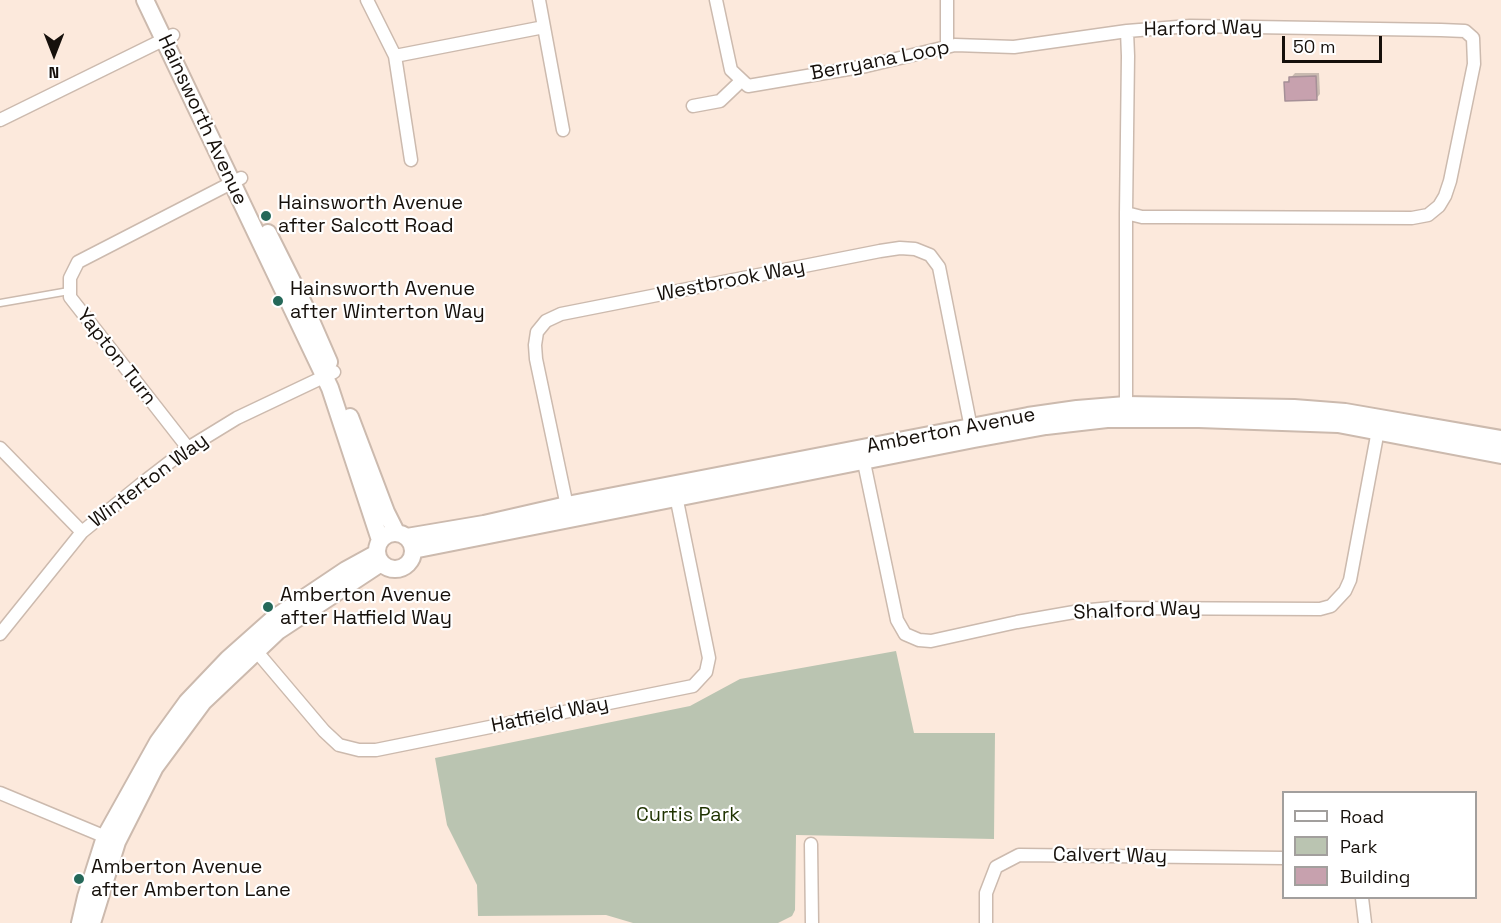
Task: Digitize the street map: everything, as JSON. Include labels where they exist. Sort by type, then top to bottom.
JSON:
[{"type":"street","name":"Hainsworth Avenue","points":[[145,0],[169,37]]},
{"type":"street","name":"Hainsworth Avenue","points":[[156,0],[169,37],[329,374],[386,512],[405,540]]},
{"type":"street","points":[[367,0],[395,56],[411,160]]},
{"type":"street","points":[[539,0],[563,130]]},
{"type":"street","points":[[693,106],[720,101],[741,81],[731,70],[716,0]]},
{"type":"street","points":[[946,0],[947,47]]},
{"type":"street","name":"Harford Way","points":[[1126,213],[1142,217],[1208,218],[1403,218],[1428,215],[1439,206],[1447,189],[1474,64],[1473,38],[1465,31],[1441,30],[1190,26],[1127,31],[1126,213],[1126,412]]},
{"type":"street","points":[[395,56],[544,27]]},
{"type":"street","name":"Berryana Loop","points":[[741,81],[748,86],[762,85],[866,66],[955,45],[1014,46],[1127,31]]},
{"type":"street","points":[[0,120],[169,37]]},
{"type":"street","name":"Yapton Turn","points":[[188,448],[70,297],[70,278],[78,262],[236,180]]},
{"type":"street","name":"Westbrook Way","points":[[568,512],[536,359],[537,332],[546,321],[561,314],[880,251],[900,248],[915,249],[930,255],[939,267],[972,433]]},
{"type":"street","name":"Hainsworth Avenue","points":[[329,374],[379,552]]},
{"type":"street","name":"Winterton Way","points":[[0,634],[82,532],[188,448],[237,418],[329,374]]},
{"type":"street","name":"Amberton Avenue","points":[[405,540],[568,512],[972,433],[1072,422],[1126,412],[1379,424],[1501,439]]},
{"type":"street","name":"Amberton Avenue","points":[[1379,424],[1501,455]]},
{"type":"street","name":"Shalford Way","points":[[862,455],[897,620],[905,634],[919,640],[931,641],[1017,622],[1112,608],[1320,609],[1331,606],[1345,591],[1350,580],[1379,424]]},
{"type":"street","points":[[0,448],[82,532]]},
{"type":"street","name":"Hatfield Way","points":[[252,646],[324,731],[339,745],[359,750],[376,750],[693,686],[705,672],[710,658],[676,491]]},
{"type":"street","points":[[80,923],[86,897],[111,839],[155,767],[202,702],[252,646],[278,631],[379,552],[390,533],[405,540],[410,561],[402,568],[391,568],[379,552]]},
{"type":"street","points":[[0,794],[111,839]]},
{"type":"street","points":[[92,923],[111,839]]},
{"type":"street","points":[[811,844],[812,923]]},
{"type":"street","name":"Calvert Way","points":[[986,923],[986,893],[996,867],[1019,855],[1282,858]]},
{"type":"street","points":[[1362,899],[1365,923]]},
{"type":"lane","points":[[0,303],[69,291]]},
{"type":"green space","name":"Curtis Park","points":[[896,651],[914,733],[995,733],[994,839],[796,835],[795,910],[792,916],[778,923],[633,923],[606,915],[478,916],[477,885],[447,825],[435,758],[690,706],[740,679]]},
{"type":"building","points":[[1316,76],[1317,100],[1285,101],[1284,82],[1289,82],[1289,77]]},
{"type":"place","name":"Hainsworth Avenue after Salcott Road","points":[[266,216]]},
{"type":"place","name":"Hainsworth Avenue after Winterton Way","points":[[278,301]]},
{"type":"place","name":"Amberton Avenue after Hatfield Way","points":[[268,607]]},
{"type":"place","name":"Amberton Avenue after Amberton Lane","points":[[79,879]]}]
